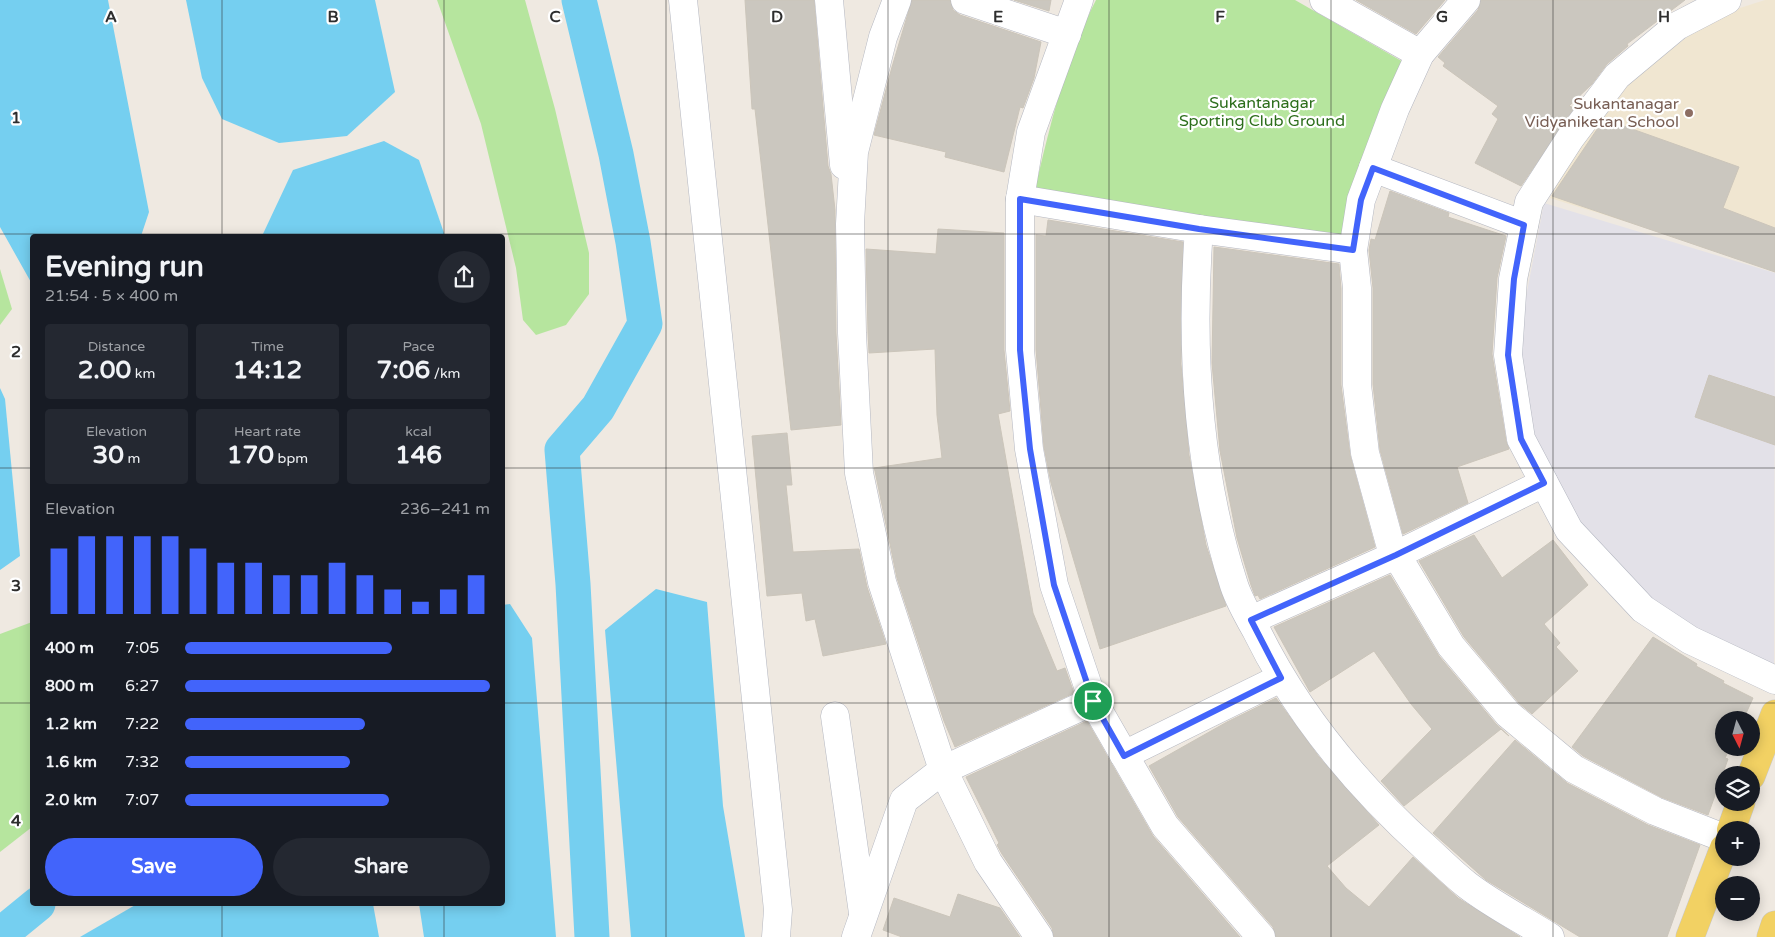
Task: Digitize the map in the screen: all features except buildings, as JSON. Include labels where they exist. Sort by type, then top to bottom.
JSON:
[{"type":"main road","points":[[1755,766],[1775,714]]},
{"type":"main road","points":[[1690,937],[1717,866]]},
{"type":"main road","points":[[1771,937],[1775,925]]},
{"type":"street","points":[[683,0],[778,910],[776,937]]},
{"type":"street","points":[[829,0],[850,224]]},
{"type":"street","points":[[897,0],[883,37],[854,152],[850,224],[852,333],[859,473],[882,582],[943,770],[1018,925],[1039,937]]},
{"type":"street","points":[[965,0],[1067,34]]},
{"type":"street","points":[[1079,0],[1031,132],[1020,199],[1020,350],[1030,449],[1054,585],[1093,701],[1165,826],[1261,937]]},
{"type":"street","points":[[1324,0],[1420,54]]},
{"type":"street","points":[[1466,0],[1420,54],[1395,109],[1361,200],[1353,250],[1357,288],[1356,385],[1365,453],[1390,544],[1451,646],[1508,714],[1574,769],[1655,811],[1715,834]]},
{"type":"street","points":[[1727,0],[1677,26],[1617,76],[1571,137],[1528,202],[1514,279],[1508,355],[1521,439],[1569,530],[1643,609],[1690,640],[1775,680]]},
{"type":"street","points":[[1373,168],[1524,225]]},
{"type":"street","points":[[1020,199],[1199,229],[1353,250]]},
{"type":"street","points":[[1199,229],[1194,297],[1197,384],[1209,491],[1234,587],[1281,678],[1336,755],[1389,815],[1468,886],[1550,937]]},
{"type":"street","points":[[1251,620],[1396,555],[1544,483]]},
{"type":"street","points":[[1124,756],[1281,678]]},
{"type":"street","points":[[860,927],[904,800],[943,770],[1093,701]]},
{"type":"street","points":[[835,716],[860,927]]},
{"type":"shaded area","name":"Sukantanagar Vidyaniketan School","points":[[1765,0],[1775,0],[1775,268],[1550,198],[1575,145],[1629,82],[1691,34],[1740,8]]},
{"type":"shaded area","points":[[1544,203],[1775,273],[1774,671],[1636,597],[1575,530],[1527,441],[1515,354]]},
{"type":"green space","points":[[437,0],[525,0],[555,109],[589,253],[589,294],[566,325],[536,335],[523,320],[516,268],[481,124]]},
{"type":"green space","name":"Sukantanagar Sporting Club Ground","points":[[1096,0],[1295,0],[1405,63],[1345,239],[1035,189],[1067,68]]},
{"type":"green space","points":[[0,269],[12,309],[0,325]]},
{"type":"green space","points":[[30,623],[30,829],[0,852],[0,634]]},
{"type":"water","points":[[0,0],[108,0],[149,212],[142,234],[30,234],[30,280],[0,227]]},
{"type":"water","points":[[186,0],[375,0],[395,92],[347,136],[279,143],[222,119],[202,78]]},
{"type":"water","points":[[384,141],[419,160],[444,234],[263,234],[293,170]]},
{"type":"water","points":[[0,388],[5,399],[20,556],[0,570]]},
{"type":"water","points":[[656,589],[707,602],[723,806],[745,937],[631,937],[605,630]]},
{"type":"water","points":[[510,604],[532,638],[556,937],[424,937],[419,906],[505,906],[505,605]]},
{"type":"water","points":[[134,906],[373,906],[379,937],[80,937]]},
{"type":"waterway","points":[[579,0],[616,154],[633,242],[645,324],[598,408],[562,450],[573,584],[592,937]]},
{"type":"waterway","points":[[0,935],[36,906]]},
{"type":"place","name":"Sukantanagar Vidyaniketan School","points":[[1689,113]]},
{"type":"route","points":[[1373,168],[1524,225],[1514,279],[1508,355],[1521,439],[1544,483],[1396,555],[1251,620],[1281,678],[1124,756],[1093,701],[1054,585],[1030,449],[1020,350],[1020,199],[1199,229],[1353,250],[1361,200],[1373,168]]}]
